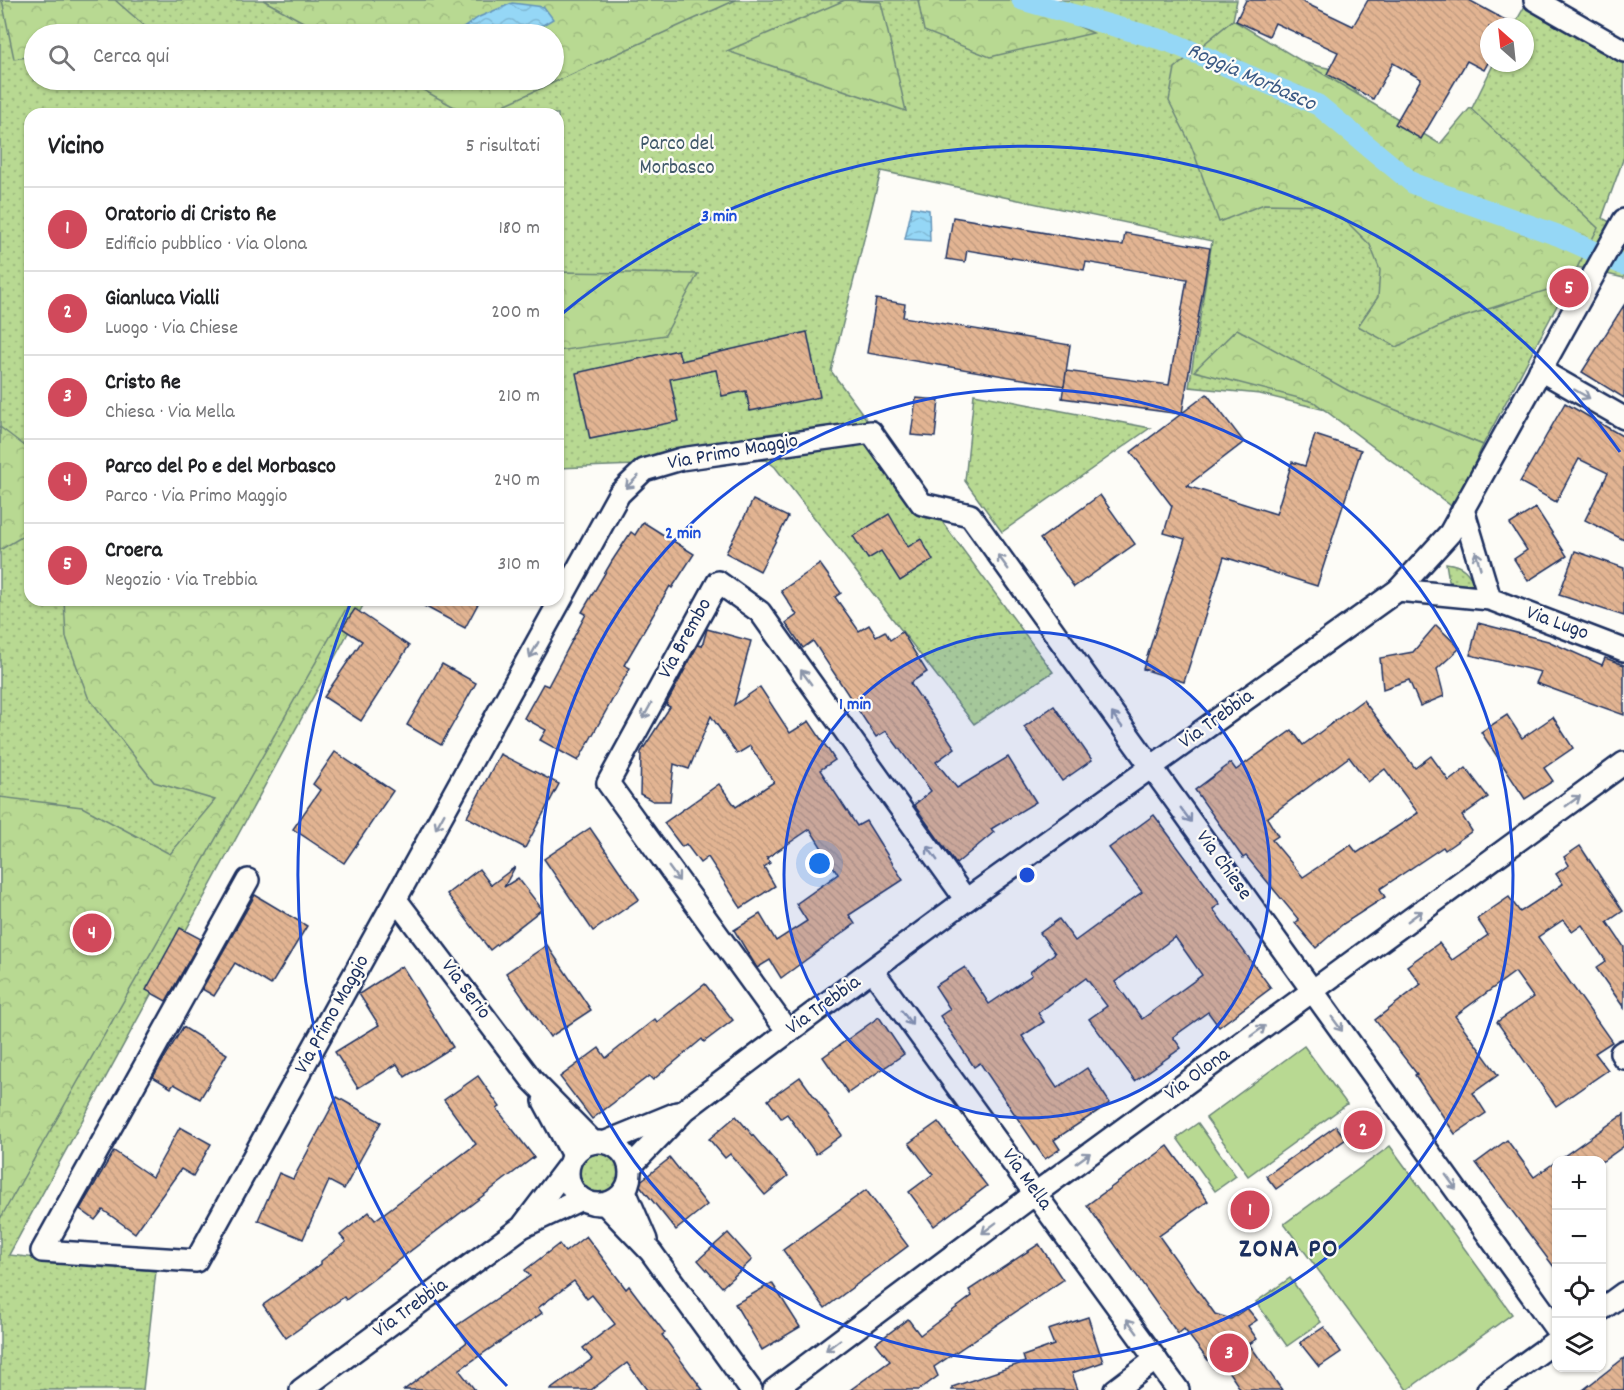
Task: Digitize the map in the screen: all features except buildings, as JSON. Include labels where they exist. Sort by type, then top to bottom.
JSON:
[{"type":"street","points":[[1534,0],[1624,51]]},
{"type":"street","name":"Via Trebbia","points":[[630,1167],[686,1109],[788,1032],[966,900],[1398,590],[1450,533],[1624,220]]},
{"type":"street","points":[[1540,370],[1624,418]]},
{"type":"street","name":"Via Chiese","points":[[871,432],[922,504],[970,515],[1552,1322]]},
{"type":"street","name":"Via Primo Maggio","points":[[564,595],[619,494],[644,470],[681,459],[871,432]]},
{"type":"street","points":[[1463,509],[1490,599]]},
{"type":"street","name":"Via Brembo","points":[[788,1032],[608,783],[718,582],[760,612],[966,900]]},
{"type":"street","name":"Via Lugo","points":[[1398,590],[1490,599],[1624,650]]},
{"type":"street","name":"Via Primo Maggio","points":[[248,880],[42,1251],[196,1261],[558,606]]},
{"type":"street","name":"Via Olona","points":[[774,1390],[1036,1193],[1624,764]]},
{"type":"street","name":"Via Serio","points":[[397,900],[532,1080],[599,1142]]},
{"type":"street","name":"Via Mella","points":[[873,970],[1178,1390]]},
{"type":"street","points":[[1624,1051],[1621,1053],[1624,1058]]},
{"type":"street","name":"Via Serio","points":[[532,1080],[571,1161]]},
{"type":"street","name":"Via Trebbia","points":[[599,1142],[686,1109]]},
{"type":"street","points":[[599,1142],[622,1151],[630,1167],[631,1175],[625,1191],[613,1201],[605,1204],[581,1199],[570,1185],[571,1161],[585,1144],[599,1142]]},
{"type":"street","name":"Via Trebbia","points":[[522,1227],[571,1161]]},
{"type":"street","points":[[625,1191],[651,1252]]},
{"type":"street","name":"Via Trebbia","points":[[301,1390],[522,1227],[581,1199]]},
{"type":"street","points":[[605,1204],[651,1252],[751,1390]]},
{"type":"street","points":[[1606,1306],[1624,1293]]},
{"type":"street","points":[[1488,1390],[1552,1345]]},
{"type":"street","points":[[1115,1390],[1156,1359]]},
{"type":"green space","name":"Parco del Morbasco","points":[[0,0],[1237,0],[1233,20],[1211,39],[1223,44],[1336,70],[1432,176],[1471,110],[1490,72],[1534,72],[1534,18],[1518,18],[1526,4],[1624,64],[1624,157],[1602,218],[1624,229],[1624,278],[1560,263],[1545,290],[1569,283],[1483,445],[1463,437],[1338,413],[1260,394],[1189,387],[1212,241],[881,171],[831,371],[1053,672],[974,724],[775,467],[766,460],[564,468],[564,108],[24,108],[24,606],[363,606],[9,1255],[156,1271],[143,1390],[0,1390]]},
{"type":"green space","points":[[2,0],[115,0],[143,24],[24,24],[24,58],[14,59]]},
{"type":"green space","points":[[263,0],[736,0],[564,78],[564,24],[307,24]]},
{"type":"green space","points":[[845,0],[881,2],[906,111],[727,51]]},
{"type":"green space","points":[[918,0],[1023,0],[1093,33],[990,57],[924,31]]},
{"type":"green space","points":[[1233,20],[1440,144],[1470,108],[1598,228],[1569,283],[1451,321],[1396,347],[1358,326],[1378,297],[1380,270],[1370,245],[1346,221],[1316,205],[1264,204],[1219,222],[1191,145],[1169,101],[1175,68]]},
{"type":"green space","points":[[423,90],[537,90],[497,108],[456,108]]},
{"type":"green space","points":[[564,272],[698,274],[665,335],[564,350]]},
{"type":"green space","points":[[1237,329],[1349,391],[1483,445],[1454,508],[1314,402],[1194,371]]},
{"type":"green space","points":[[974,394],[1150,428],[1002,532],[965,481]]},
{"type":"green space","points":[[0,427],[24,445],[24,536],[0,550]]},
{"type":"green space","points":[[1446,563],[1465,570],[1477,588],[1468,588],[1449,581]]},
{"type":"green space","points":[[64,606],[348,606],[0,1219],[0,797],[82,807],[170,854],[215,800],[154,782],[88,697],[66,637]]},
{"type":"green space","points":[[1304,1046],[1347,1104],[1248,1176],[1206,1118]]},
{"type":"green space","points":[[1198,1123],[1236,1176],[1215,1191],[1177,1138]]},
{"type":"green space","points":[[1390,1146],[1512,1314],[1407,1390],[1284,1224]]},
{"type":"green space","points":[[599,1152],[614,1158],[620,1173],[614,1188],[599,1194],[584,1188],[578,1173],[584,1158]]},
{"type":"green space","points":[[1290,1278],[1321,1322],[1287,1346],[1256,1302]]},
{"type":"water","points":[[512,3],[544,7],[553,19],[545,24],[469,24],[479,17]]},
{"type":"water","points":[[912,207],[929,210],[930,241],[905,239]]},
{"type":"waterway","name":"Roggia Morbasco","points":[[1022,0],[1170,42],[1318,105],[1414,184],[1557,235],[1624,265]]},
{"type":"place","name":"Croera","points":[[1569,288]]},
{"type":"place","name":"Parco del Po e del Morbasco","points":[[92,933]]},
{"type":"place","name":"Gianluca Vialli","points":[[1363,1130]]},
{"type":"place","name":"Oratorio di Cristo Re","points":[[1250,1210]]},
{"type":"place","name":"Cristo Re","points":[[1229,1353]]},
{"type":"district","name":"ZONA PO","points":[[1289,1250]]}]
